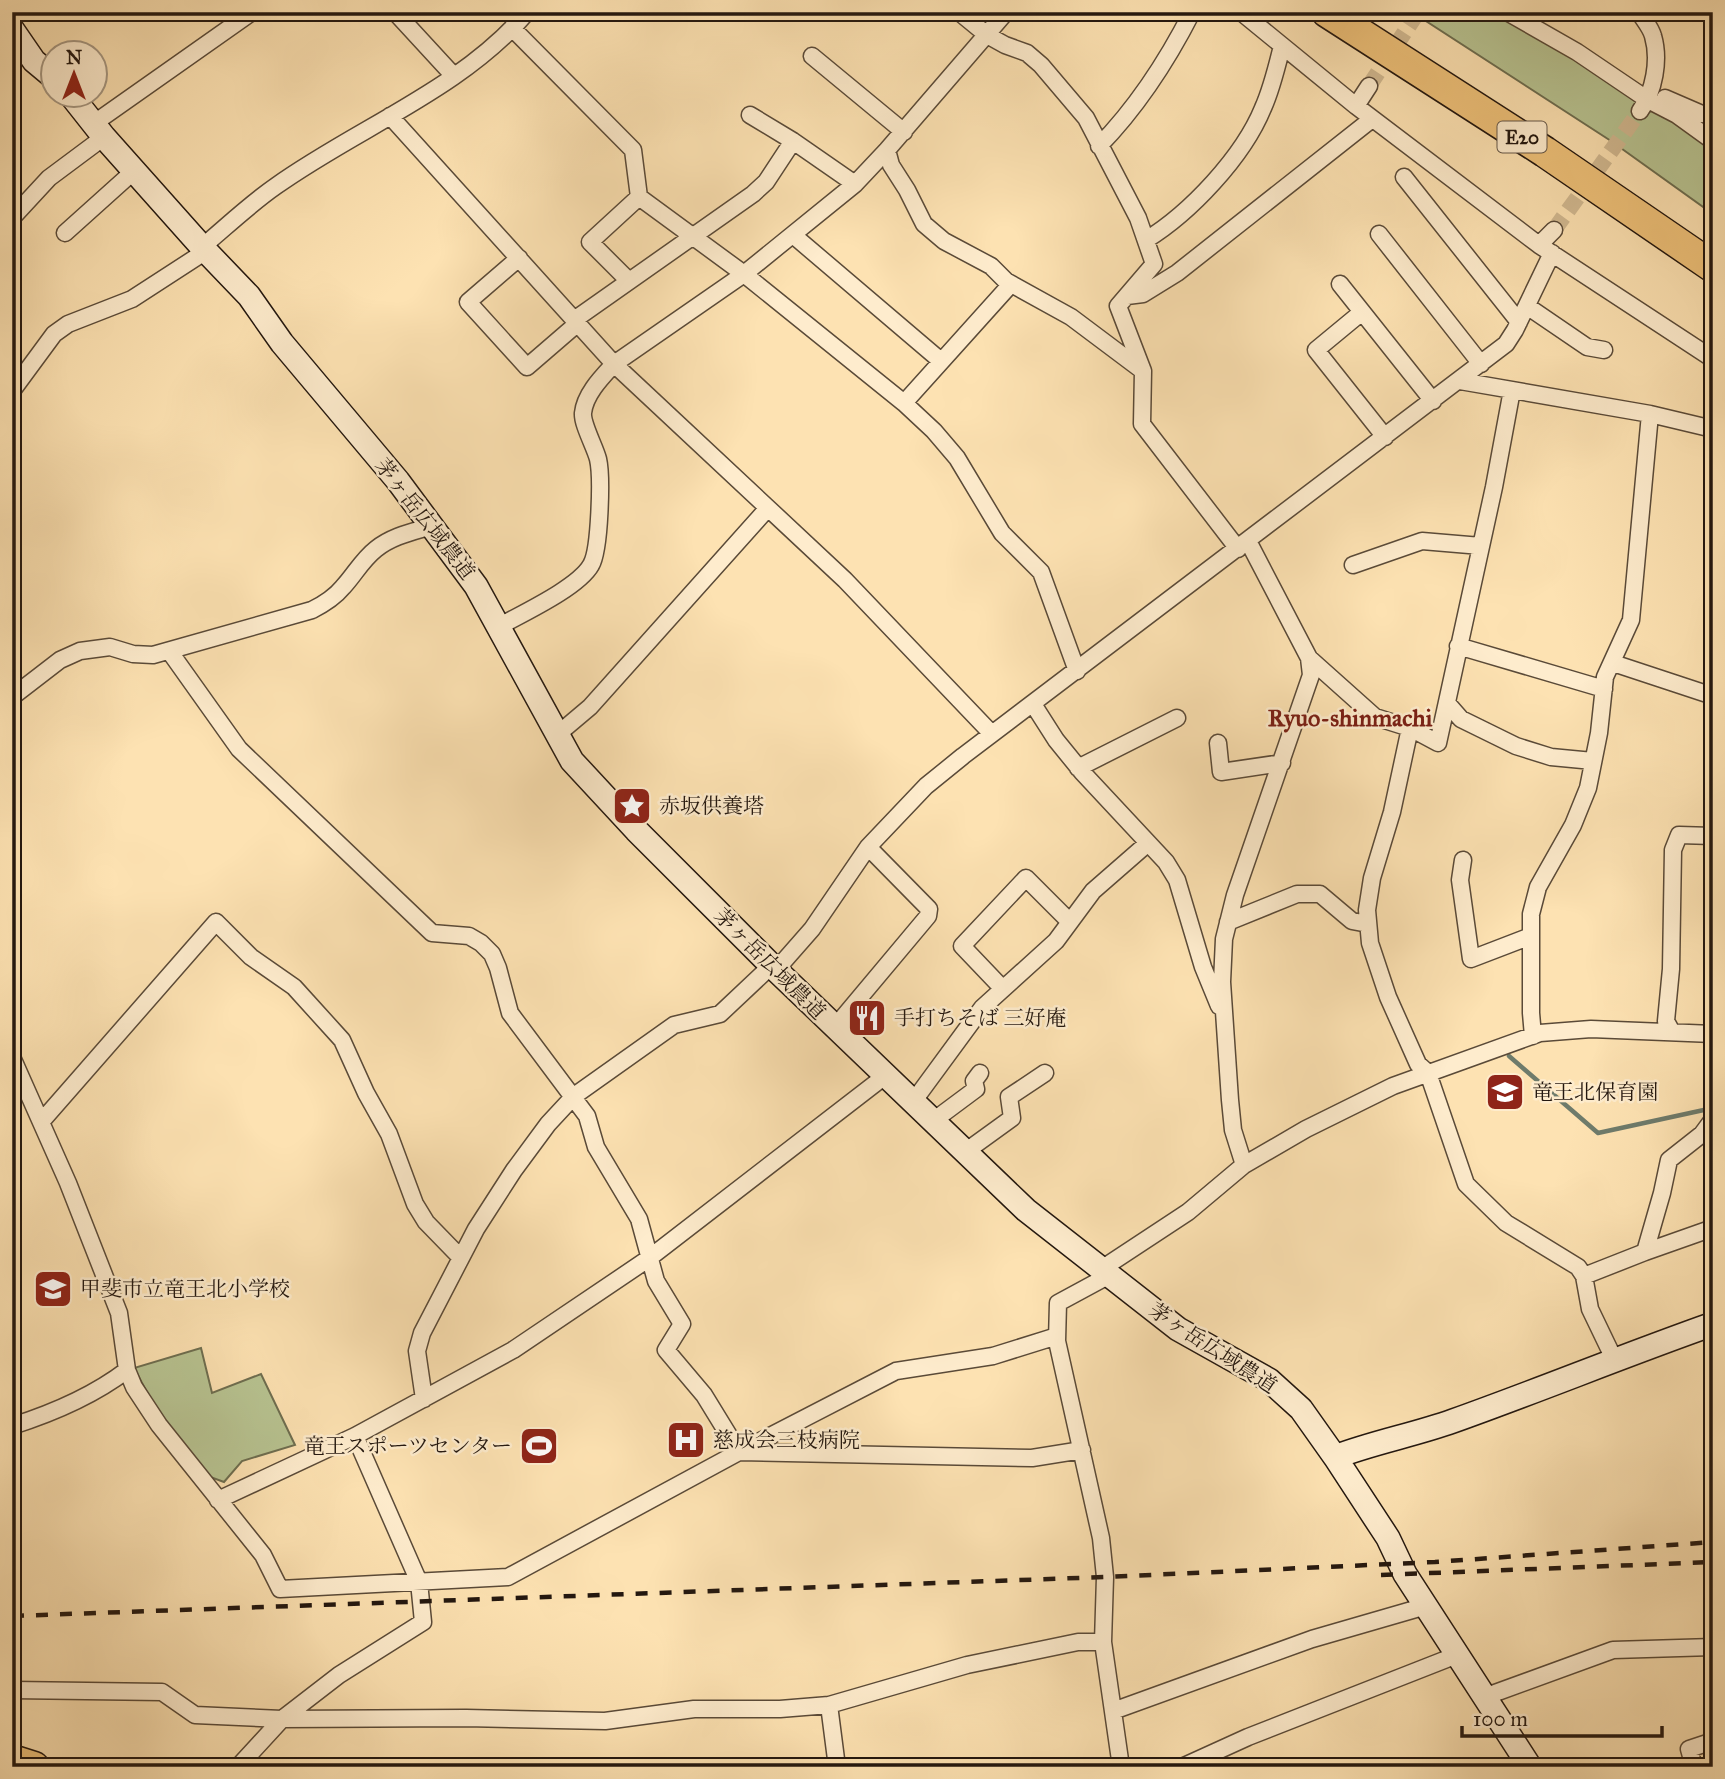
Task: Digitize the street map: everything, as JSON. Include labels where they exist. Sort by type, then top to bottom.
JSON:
[{"type":"highway","name":"E20","points":[[1327,12],[1545,152],[1713,267]]},
{"type":"highway","name":"E20","points":[[1364,12],[1555,136],[1713,245]]},
{"type":"highway","points":[[12,1760],[34,1767]]},
{"type":"street","points":[[12,218],[99,130],[252,12]]},
{"type":"street","points":[[395,12],[453,75]]},
{"type":"street","points":[[12,391],[54,334],[68,324],[132,299],[204,249],[276,186],[453,75],[512,28],[527,12]]},
{"type":"street","points":[[959,12],[987,35],[1027,53],[1041,65],[1086,118],[1138,218],[1154,264],[1118,306],[1143,371],[1142,424],[1243,545],[1309,658],[1375,717],[1410,728],[1438,743],[1512,390]]},
{"type":"street","points":[[498,627],[550,598],[592,565],[599,528],[599,462],[582,415],[587,400],[598,383],[614,364],[744,274],[855,184],[904,132],[1006,12]]},
{"type":"street","points":[[1099,146],[1120,124],[1157,75],[1192,12]]},
{"type":"street","points":[[1241,12],[1372,119],[1545,249],[1713,359]]},
{"type":"street","points":[[1507,12],[1577,51],[1646,101],[1677,116],[1713,141]]},
{"type":"street","points":[[1639,12],[1652,33],[1655,45],[1653,78],[1646,101]]},
{"type":"street","points":[[512,28],[633,150],[639,197],[744,274],[904,403],[934,431],[957,458],[1002,533],[1041,572],[1077,671]]},
{"type":"street","points":[[12,29],[38,64]]},
{"type":"street","points":[[1146,240],[1170,225],[1222,176],[1263,109],[1282,46]]},
{"type":"street","points":[[812,56],[904,132]]},
{"type":"street","points":[[1356,106],[1369,86]]},
{"type":"street","points":[[1646,101],[1713,115]]},
{"type":"street","name":"茅ヶ岳広域農道","points":[[81,108],[134,171],[249,296],[282,343],[389,470],[467,572],[572,761],[636,830],[774,968],[1026,1210],[1178,1329],[1269,1380],[1301,1409],[1388,1538],[1405,1574],[1530,1767]]},
{"type":"street","points":[[750,115],[855,184]]},
{"type":"street","points":[[390,116],[614,364],[845,580],[992,734]]},
{"type":"street","points":[[1127,296],[1143,294],[1177,273],[1372,119]]},
{"type":"street","points":[[519,258],[468,302],[527,367],[576,321],[628,280],[694,237],[766,182],[793,141]]},
{"type":"street","points":[[887,150],[891,165],[924,224],[944,241],[991,266],[1011,284],[1071,317],[1143,371]]},
{"type":"street","points":[[65,233],[134,171]]},
{"type":"street","points":[[1404,177],[1519,322]]},
{"type":"street","points":[[628,280],[590,242],[639,197]]},
{"type":"street","points":[[424,1399],[418,1350],[422,1333],[476,1229],[514,1170],[548,1124],[574,1096],[674,1026],[720,1014],[774,968],[811,929],[868,847],[926,786],[1506,344],[1527,306],[1545,249],[1554,230]]},
{"type":"street","points":[[1379,234],[1481,364]]},
{"type":"street","points":[[793,235],[941,361]]},
{"type":"street","points":[[904,403],[1011,284]]},
{"type":"street","points":[[1340,285],[1433,401]]},
{"type":"street","points":[[1527,306],[1587,347],[1604,349]]},
{"type":"street","points":[[1362,313],[1316,349],[1385,437]]},
{"type":"street","points":[[1460,381],[1650,414],[1713,429]]},
{"type":"street","points":[[1533,1036],[1531,914],[1538,887],[1573,825],[1588,788],[1605,677],[1631,620],[1650,414]]},
{"type":"street","points":[[558,734],[590,706],[768,508]]},
{"type":"street","points":[[12,697],[60,660],[80,651],[110,647],[133,654],[170,652],[312,610],[330,601],[376,549],[394,537],[432,526]]},
{"type":"street","points":[[1353,565],[1422,541],[1481,546]]},
{"type":"street","points":[[1458,646],[1604,689]]},
{"type":"street","points":[[170,652],[239,749],[432,933],[469,936],[492,954],[510,1013],[587,1116],[596,1147],[639,1219],[648,1259],[660,1290],[682,1324],[666,1350],[704,1395],[739,1452]]},
{"type":"street","points":[[1244,1166],[1233,1130],[1223,1018],[1224,939],[1235,895],[1309,683],[1309,658]]},
{"type":"street","points":[[1612,663],[1713,696]]},
{"type":"street","points":[[1447,703],[1461,719],[1517,746],[1551,757],[1593,761]]},
{"type":"street","points":[[1032,704],[1078,768],[1166,862],[1177,880],[1203,967],[1223,1018]]},
{"type":"street","points":[[1078,768],[1177,718]]},
{"type":"street","points":[[1410,728],[1392,812],[1372,878],[1367,909],[1370,943],[1388,997],[1418,1065],[1428,1073],[1466,1184],[1506,1223],[1578,1267],[1584,1276],[1590,1309],[1614,1359]]},
{"type":"street","points":[[1218,743],[1221,772],[1282,763]]},
{"type":"street","points":[[1672,1032],[1666,1021],[1671,970],[1673,850],[1679,835],[1713,836]]},
{"type":"street","points":[[913,1102],[982,1008],[1056,941],[1093,891],[1148,843]]},
{"type":"street","points":[[835,1027],[928,916],[929,909],[868,847]]},
{"type":"street","points":[[1463,860],[1460,880],[1471,959],[1531,936]]},
{"type":"street","points":[[1003,989],[962,946],[1026,878],[1070,922]]},
{"type":"street","points":[[1228,922],[1297,894],[1320,894],[1352,921],[1368,924]]},
{"type":"street","points":[[41,1122],[216,922],[251,957],[294,987],[342,1040],[366,1093],[389,1134],[415,1204],[426,1222],[461,1258]]},
{"type":"street","points":[[1121,1767],[1103,1642],[1105,1577],[1101,1538],[1057,1336],[1058,1303],[1188,1212],[1244,1166],[1306,1129],[1393,1086],[1540,1033],[1591,1029],[1713,1034]]},
{"type":"street","points":[[12,1057],[119,1313],[127,1370],[134,1387],[159,1425],[263,1555],[280,1590],[509,1577],[739,1452],[896,1371],[993,1356],[1057,1336]]},
{"type":"street","points":[[933,1121],[976,1089],[974,1081],[980,1073]]},
{"type":"street","points":[[965,1152],[1012,1118],[1009,1097],[1045,1073]]},
{"type":"street","points":[[218,1500],[355,1436],[513,1350],[648,1259],[886,1076]]},
{"type":"street","points":[[1645,1252],[1669,1160],[1702,1134],[1713,1119]]},
{"type":"street","points":[[1584,1276],[1713,1228]]},
{"type":"street","points":[[1335,1457],[1366,1445],[1450,1422],[1713,1324]]},
{"type":"street","points":[[12,1426],[44,1416],[92,1393],[127,1370]]},
{"type":"street","points":[[238,1767],[282,1719],[339,1675],[423,1622],[419,1582],[355,1436]]},
{"type":"street","points":[[739,1452],[1032,1458],[1082,1450]]},
{"type":"street","points":[[1113,1711],[1312,1639],[1426,1606]]},
{"type":"street","points":[[12,1690],[162,1692],[195,1715],[282,1719],[466,1718],[605,1721],[694,1709],[780,1709],[829,1705],[967,1665],[1078,1642],[1103,1642]]},
{"type":"street","points":[[1485,1697],[1613,1650],[1713,1647]]},
{"type":"street","points":[[1182,1767],[1248,1737],[1457,1655]]},
{"type":"street","points":[[829,1705],[836,1767]]},
{"type":"street","points":[[1695,1767],[1689,1749],[1713,1741]]},
{"type":"green space","points":[[1412,12],[1494,12],[1542,37],[1713,147],[1713,214],[1611,141]]},
{"type":"green space","points":[[201,1348],[212,1393],[261,1374],[295,1445],[242,1461],[224,1482],[202,1474],[164,1424],[134,1368]]},
{"type":"waterway","points":[[1509,1056],[1598,1133],[1713,1108]]},
{"type":"tunnel","points":[[1369,86],[1418,12]]},
{"type":"tunnel","points":[[1554,230],[1640,111]]},
{"type":"railway","points":[[12,1616],[1105,1577],[1435,1562],[1713,1542]]},
{"type":"railway","points":[[1381,1575],[1713,1562]]},
{"type":"place","name":"赤坂供養塔","points":[[632,806]]},
{"type":"place","name":"手打ちそば 三好庵","points":[[867,1018]]},
{"type":"place","name":"竜王北保育園","points":[[1505,1092]]},
{"type":"place","name":"甲斐市立竜王北小学校","points":[[53,1289]]},
{"type":"place","name":"慈成会三枝病院","points":[[686,1440]]},
{"type":"place","name":"竜王スポーツセンター","points":[[539,1446]]},
{"type":"district","name":"Ryuo-shinmachi","points":[[1350,718]]}]
